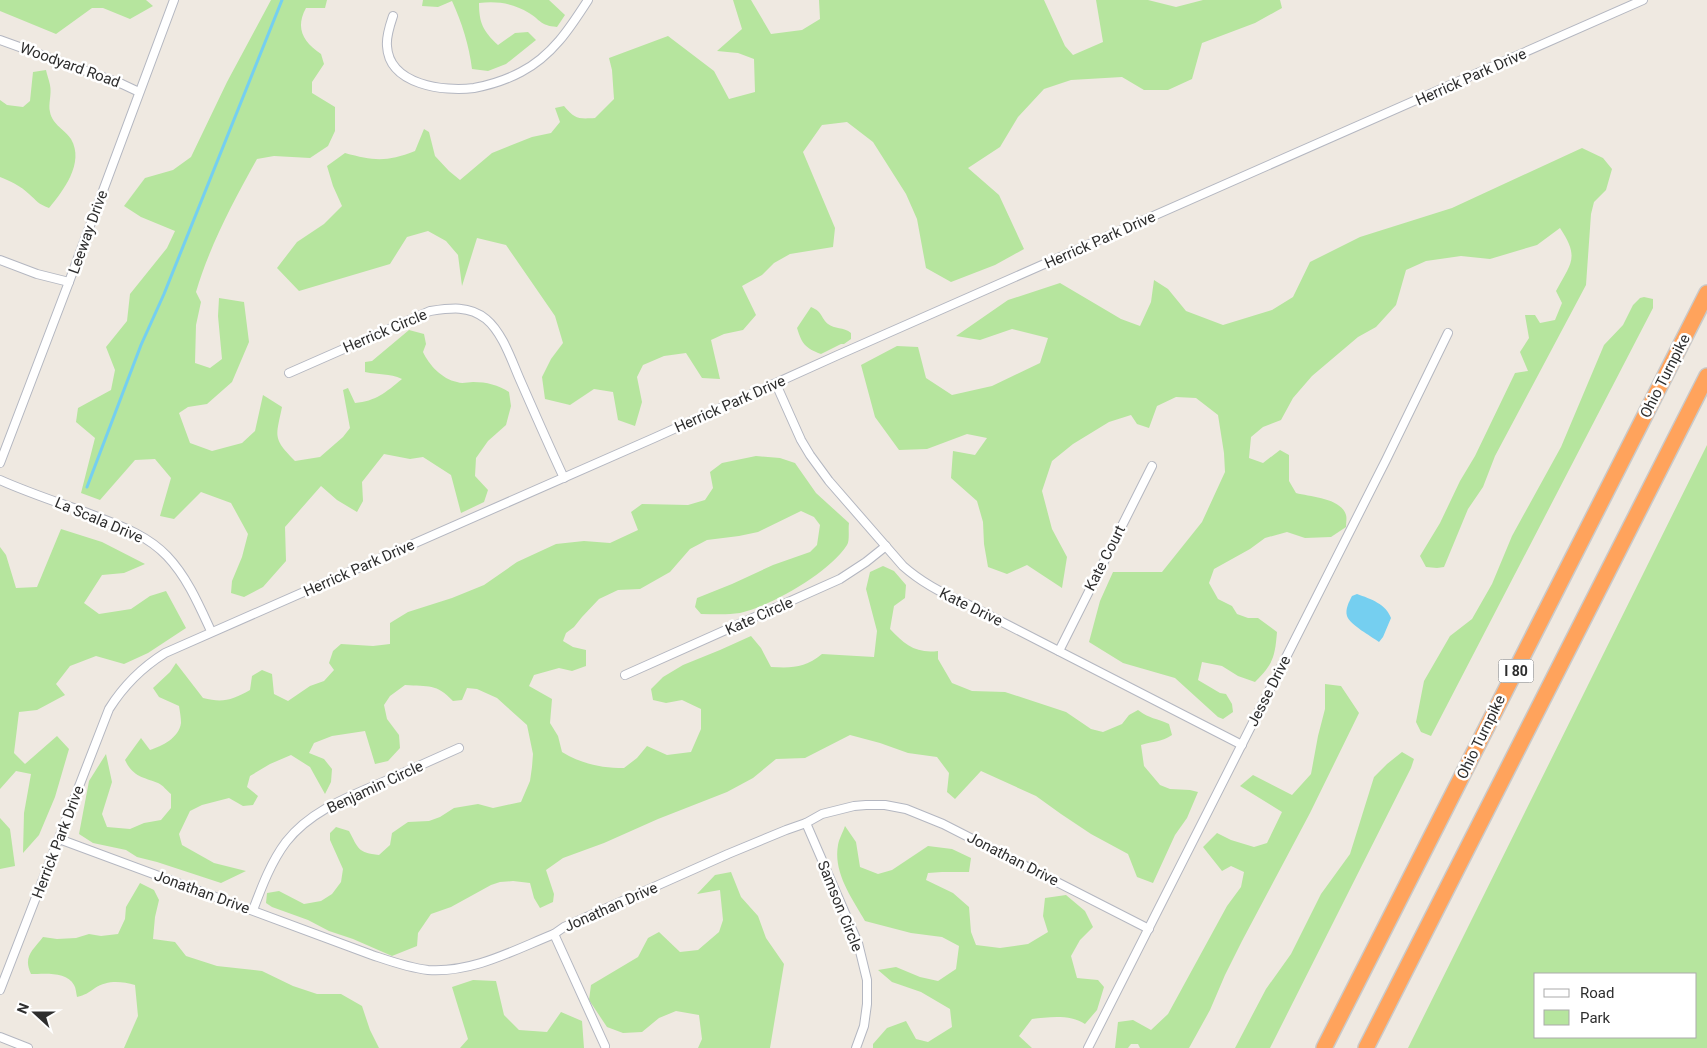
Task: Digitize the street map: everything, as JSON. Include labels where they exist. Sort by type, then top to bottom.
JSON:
[{"type":"highway","name":"Ohio Turnpike","points":[[1324,1048],[1707,293]]},
{"type":"highway","name":"I 80","points":[[1366,1048],[1707,376]]},
{"type":"street","name":"Leeway Drive","points":[[0,463],[174,0]]},
{"type":"street","points":[[392,16],[386,47],[393,65],[403,75],[431,86],[453,89],[473,88],[494,84],[522,72],[540,60],[566,34],[588,0]]},
{"type":"street","name":"Herrick Park Drive","points":[[0,990],[109,710],[118,694],[134,675],[165,653],[1643,0]]},
{"type":"street","name":"Woodyard Road","points":[[0,40],[122,84],[139,92]]},
{"type":"street","points":[[0,260],[37,274],[69,282]]},
{"type":"street","name":"Herrick Circle","points":[[289,373],[430,311],[453,307],[464,308],[487,320],[503,342],[564,478]]},
{"type":"street","name":"Jesse Drive","points":[[1088,1048],[1382,469],[1448,333]]},
{"type":"street","name":"Kate Drive","points":[[776,384],[801,440],[810,455],[829,481],[903,566],[915,577],[934,589],[1242,745]]},
{"type":"street","name":"Kate Court","points":[[1058,651],[1152,466]]},
{"type":"street","name":"La Scala Drive","points":[[0,480],[125,528],[153,544],[167,556],[185,579],[212,632]]},
{"type":"street","name":"Kate Circle","points":[[625,675],[840,579],[886,546]]},
{"type":"street","name":"Benjamin Circle","points":[[253,910],[269,870],[279,852],[288,840],[307,822],[332,804],[459,748]]},
{"type":"street","name":"Jonathan Drive","points":[[59,839],[403,966],[426,970],[443,970],[468,968],[482,964],[554,934],[564,927],[728,854],[806,823],[822,814],[854,806],[885,805],[906,809],[943,824],[1148,929]]},
{"type":"street","name":"Samson Circle","points":[[806,823],[858,943],[867,980],[867,1004],[864,1026],[856,1048]]},
{"type":"street","points":[[554,934],[605,1046]]},
{"type":"street","points":[[0,1037],[28,1048]]},
{"type":"green space","points":[[0,0],[146,0],[153,6],[130,19],[103,8],[92,8],[56,34],[0,11]]},
{"type":"green space","points":[[271,0],[327,0],[325,8],[306,8],[301,28],[305,39],[321,54],[324,64],[312,82],[312,93],[335,107],[335,131],[328,146],[310,158],[274,156],[257,159],[223,224],[208,257],[196,292],[201,302],[196,325],[195,363],[210,368],[222,359],[218,316],[219,298],[244,302],[249,342],[232,382],[207,404],[188,407],[179,413],[190,443],[212,451],[242,443],[255,431],[263,395],[282,407],[277,431],[282,447],[295,461],[320,457],[343,437],[350,428],[343,390],[348,388],[355,403],[362,402],[380,396],[402,379],[365,372],[365,362],[372,361],[409,330],[424,334],[426,344],[423,352],[432,366],[441,375],[459,383],[473,382],[501,387],[509,392],[511,406],[506,425],[488,441],[476,458],[475,476],[488,490],[484,502],[461,513],[451,475],[423,457],[410,459],[384,454],[362,482],[363,501],[357,512],[337,500],[321,486],[285,527],[286,561],[263,587],[244,597],[231,593],[232,581],[242,557],[248,534],[231,503],[201,492],[174,519],[160,516],[171,478],[155,459],[135,460],[100,500],[81,493],[95,438],[76,422],[78,408],[111,390],[115,370],[106,347],[127,321],[130,294],[167,248],[175,231],[141,217],[124,206],[145,178],[173,170],[191,157],[227,82]]},
{"type":"green space","points":[[423,0],[549,0],[565,15],[557,27],[544,24],[529,13],[511,5],[492,2],[479,3],[483,26],[498,45],[515,33],[528,32],[536,40],[506,64],[488,71],[472,69],[465,34],[452,1],[438,7],[422,6]]},
{"type":"green space","points":[[733,0],[751,0],[771,34],[802,30],[820,19],[819,0],[1044,0],[1065,46],[1073,55],[1103,42],[1096,0],[1148,0],[1176,7],[1203,0],[1280,0],[1282,8],[1255,23],[1202,43],[1192,79],[1168,90],[1144,90],[1122,77],[1071,80],[1044,89],[1018,117],[1000,147],[968,168],[999,195],[1024,249],[995,265],[951,282],[926,268],[917,219],[906,194],[873,142],[847,122],[822,125],[803,152],[835,228],[833,247],[790,254],[774,263],[762,275],[742,286],[756,315],[743,330],[724,334],[711,340],[720,379],[702,378],[686,353],[664,356],[643,365],[637,377],[642,402],[635,426],[618,420],[613,392],[594,389],[570,405],[545,399],[542,377],[551,359],[563,343],[555,316],[506,245],[477,238],[462,286],[458,255],[446,241],[428,231],[407,237],[390,264],[299,291],[277,268],[297,242],[324,224],[342,206],[327,166],[345,153],[373,159],[388,159],[405,155],[415,151],[424,129],[429,132],[435,156],[460,180],[492,153],[532,137],[551,133],[560,122],[555,108],[564,106],[571,114],[577,117],[595,118],[614,99],[612,70],[609,58],[668,36],[714,71],[729,99],[755,92],[754,59],[738,53],[717,51],[742,29]]},
{"type":"green space","points":[[46,70],[50,88],[51,116],[56,124],[69,136],[75,148],[74,167],[66,185],[49,208],[40,204],[19,186],[0,177],[0,100],[7,105],[23,107],[30,101],[33,72]]},
{"type":"green space","points":[[1582,148],[1603,158],[1612,169],[1606,190],[1594,202],[1591,214],[1586,285],[1495,456],[1483,487],[1468,509],[1444,567],[1426,567],[1420,556],[1440,523],[1460,481],[1475,456],[1515,373],[1528,371],[1520,352],[1529,338],[1525,315],[1535,315],[1540,323],[1555,320],[1562,303],[1556,291],[1566,274],[1571,260],[1570,247],[1560,228],[1537,245],[1490,259],[1461,256],[1426,261],[1406,270],[1396,305],[1376,327],[1358,337],[1312,376],[1293,398],[1281,420],[1263,427],[1251,437],[1249,458],[1263,463],[1280,450],[1289,455],[1289,481],[1296,493],[1325,499],[1338,505],[1346,515],[1346,527],[1331,537],[1305,538],[1287,532],[1265,538],[1250,549],[1214,569],[1209,583],[1218,599],[1232,606],[1237,614],[1248,618],[1258,618],[1277,632],[1272,660],[1255,682],[1238,676],[1222,666],[1202,662],[1198,680],[1220,693],[1226,694],[1232,704],[1233,712],[1223,719],[1218,717],[1175,678],[1123,663],[1089,642],[1100,601],[1113,572],[1162,572],[1202,522],[1225,472],[1218,415],[1196,398],[1176,397],[1157,406],[1149,428],[1137,424],[1131,415],[1109,422],[1073,444],[1052,461],[1042,491],[1052,529],[1067,557],[1062,588],[1027,565],[1007,574],[988,567],[983,522],[977,501],[951,478],[953,451],[975,455],[987,438],[967,434],[927,449],[899,450],[875,417],[861,365],[897,346],[918,347],[926,378],[952,395],[992,386],[1040,363],[1048,338],[1012,329],[980,340],[956,336],[1008,300],[1060,283],[1121,319],[1140,326],[1151,302],[1154,280],[1168,289],[1186,311],[1223,325],[1272,310],[1293,297],[1310,262],[1360,237],[1452,208]]},
{"type":"green space","points":[[1640,298],[1653,299],[1653,308],[1431,736],[1421,732],[1416,722],[1424,681],[1450,636],[1472,619],[1492,584],[1512,536],[1561,447],[1604,345],[1623,325],[1633,305]]},
{"type":"green space","points":[[811,307],[820,313],[830,326],[851,333],[851,339],[821,354],[811,350],[803,342],[797,328]]},
{"type":"green space","points":[[1707,445],[1707,1048],[1408,1048]]},
{"type":"green space","points":[[756,456],[780,458],[795,463],[816,493],[849,523],[847,545],[839,556],[798,587],[783,596],[740,613],[701,614],[695,607],[697,598],[773,565],[810,552],[817,545],[820,525],[814,517],[801,511],[758,532],[707,540],[690,549],[670,572],[640,589],[618,590],[599,599],[574,627],[566,633],[563,641],[573,647],[586,650],[586,666],[572,671],[559,668],[534,675],[529,686],[552,699],[550,723],[558,736],[562,752],[577,760],[592,764],[624,768],[637,758],[647,746],[667,755],[691,752],[701,729],[701,709],[682,700],[666,703],[653,700],[651,689],[663,677],[683,665],[751,636],[761,648],[771,667],[804,665],[822,654],[874,657],[877,631],[866,589],[870,572],[883,566],[894,571],[906,585],[905,598],[894,606],[890,629],[911,647],[923,651],[938,651],[938,659],[952,683],[972,691],[1005,692],[1066,712],[1091,729],[1103,732],[1122,724],[1129,715],[1138,710],[1169,724],[1172,735],[1141,745],[1144,766],[1160,785],[1170,789],[1198,792],[1187,818],[1175,835],[1153,883],[1137,877],[1128,854],[1091,834],[1036,796],[981,771],[955,799],[947,792],[949,773],[937,757],[908,753],[850,735],[805,758],[776,759],[753,778],[727,792],[563,858],[546,870],[554,894],[553,902],[540,908],[534,898],[530,883],[513,881],[491,885],[451,907],[431,914],[418,933],[417,946],[392,956],[329,931],[308,920],[272,907],[266,903],[267,893],[279,891],[304,904],[321,901],[332,894],[341,882],[343,869],[330,840],[330,833],[336,827],[349,831],[359,849],[367,853],[379,855],[390,845],[392,833],[408,822],[429,821],[440,817],[454,808],[478,804],[493,808],[521,802],[530,781],[533,754],[527,725],[497,698],[477,689],[467,688],[462,700],[453,701],[442,691],[432,687],[405,685],[390,696],[384,705],[387,719],[399,735],[400,748],[388,761],[375,764],[365,731],[332,736],[314,743],[309,753],[324,759],[332,769],[331,782],[325,794],[310,767],[291,755],[270,764],[250,776],[247,787],[258,796],[253,805],[243,806],[229,798],[202,805],[190,811],[179,834],[182,845],[214,863],[246,871],[221,883],[137,857],[126,850],[93,843],[79,834],[89,781],[106,754],[112,782],[102,814],[107,827],[130,829],[144,823],[161,820],[171,808],[171,794],[160,784],[135,773],[125,760],[141,738],[150,750],[169,741],[180,728],[179,706],[159,697],[153,688],[170,672],[176,663],[203,698],[227,700],[238,696],[250,690],[252,676],[262,670],[272,674],[274,694],[288,701],[310,686],[324,681],[334,670],[329,663],[333,651],[341,644],[373,646],[390,644],[390,623],[408,612],[452,598],[484,585],[517,562],[556,544],[584,541],[610,543],[638,530],[631,512],[642,504],[688,505],[705,500],[713,488],[710,472],[722,463]]},
{"type":"green space","points":[[61,529],[102,542],[145,564],[124,573],[102,575],[84,603],[99,614],[131,609],[150,596],[166,591],[186,628],[148,653],[124,664],[96,656],[70,666],[56,684],[65,695],[37,710],[19,712],[14,753],[25,764],[57,736],[69,749],[55,797],[39,835],[23,853],[24,813],[31,774],[16,771],[0,789],[0,547],[6,555],[16,588],[37,587]]},
{"type":"green space","points":[[1325,684],[1341,686],[1359,713],[1310,813],[1242,941],[1210,1010],[1189,1048],[1140,1048],[1138,1044],[1131,1044],[1128,1048],[1115,1048],[1118,1022],[1133,1020],[1151,1030],[1168,1014],[1227,906],[1241,887],[1244,872],[1231,866],[1222,871],[1203,847],[1217,833],[1231,840],[1254,847],[1267,843],[1282,812],[1240,786],[1253,775],[1292,795],[1311,774],[1325,709]]},
{"type":"green space","points":[[1402,752],[1414,759],[1411,768],[1270,1048],[1235,1048],[1266,989],[1291,954],[1321,894],[1350,854],[1374,777]]},
{"type":"green space","points":[[0,818],[10,829],[15,866],[0,869]]},
{"type":"green space","points":[[845,826],[856,842],[860,867],[878,874],[892,870],[928,846],[952,849],[971,858],[969,872],[928,873],[926,880],[953,893],[969,907],[971,932],[976,945],[1000,948],[1028,944],[1048,932],[1043,916],[1045,898],[1066,895],[1085,911],[1093,927],[1080,940],[1071,956],[1077,978],[1098,980],[1104,987],[1097,1010],[1085,1024],[1066,1017],[1032,1019],[1019,1036],[1032,1048],[873,1048],[873,1044],[887,1028],[906,1021],[916,1039],[928,1042],[952,1027],[950,1009],[921,992],[892,982],[878,970],[896,967],[920,977],[938,981],[956,969],[959,946],[942,937],[911,933],[865,921],[849,894],[838,865],[838,845]]},
{"type":"green space","points":[[731,872],[741,897],[758,916],[766,938],[784,964],[770,1048],[698,1048],[702,1039],[699,1015],[676,1011],[659,1018],[642,1032],[623,1033],[607,1027],[589,1000],[591,985],[638,957],[648,938],[659,932],[680,952],[698,950],[719,932],[723,920],[720,890],[697,894],[715,875]]},
{"type":"green space","points":[[140,883],[154,890],[159,900],[153,939],[175,942],[186,956],[217,966],[262,971],[293,986],[317,994],[341,994],[362,1006],[370,1030],[379,1048],[124,1048],[138,1016],[135,985],[109,982],[77,997],[74,985],[66,977],[55,974],[31,974],[28,959],[32,950],[43,937],[57,939],[76,938],[89,934],[101,936],[118,934],[125,919],[126,907]]},
{"type":"green space","points":[[473,980],[496,981],[504,1015],[519,1030],[547,1032],[561,1012],[582,1021],[584,1048],[460,1048],[468,1039],[452,987]]},
{"type":"water","points":[[1357,594],[1373,600],[1389,613],[1391,618],[1379,642],[1356,627],[1347,616],[1347,608],[1352,596]]},
{"type":"waterway","points":[[87,487],[141,345],[164,294],[282,0]]}]
